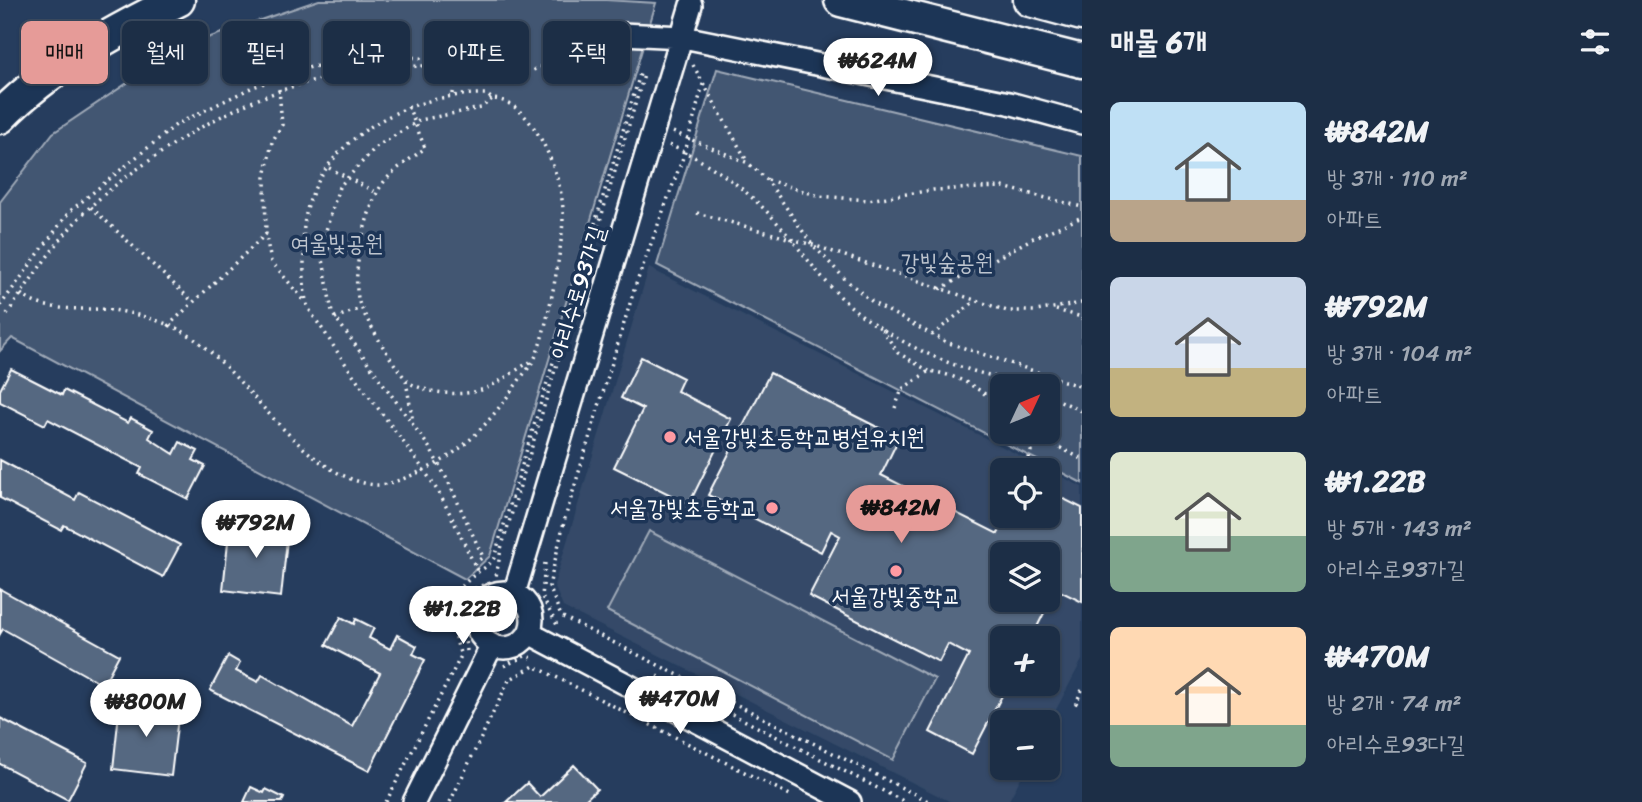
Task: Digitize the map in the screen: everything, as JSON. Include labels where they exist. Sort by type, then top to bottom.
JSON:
[{"type":"highway","points":[[0,117],[15,102],[106,36],[178,0]]},
{"type":"highway","points":[[841,0],[1082,61]]},
{"type":"highway","points":[[1030,0],[1082,14]]},
{"type":"street","name":"아리수로93가길","points":[[514,594],[691,5]]},
{"type":"street","points":[[630,34],[683,37],[1009,103],[1082,123]]},
{"type":"street","points":[[495,593],[514,594],[528,605],[531,613],[529,633],[518,644],[510,647],[492,645],[479,632],[477,613],[481,604],[495,593]]},
{"type":"street","points":[[529,633],[850,802]]},
{"type":"street","points":[[414,802],[492,645]]},
{"type":"path","points":[[0,306],[69,212],[177,124],[253,87],[311,67],[408,57],[424,58]]},
{"type":"path","points":[[693,65],[748,163],[767,180],[813,245],[846,280],[875,304],[932,335],[1082,387]]},
{"type":"path","points":[[7,314],[52,250],[91,207],[117,182],[186,136],[251,100],[279,89],[321,77],[424,67]]},
{"type":"path","points":[[386,802],[461,656],[449,620],[449,607],[478,572],[488,567],[494,558],[640,74],[645,75],[501,549],[495,582],[474,586],[463,597],[458,622],[467,644],[468,663]]},
{"type":"path","points":[[453,94],[454,84]]},
{"type":"path","points":[[703,84],[685,152],[635,287],[565,518],[549,586],[561,616],[930,802]]},
{"type":"path","points":[[279,89],[282,125],[272,142],[265,177],[266,234],[271,261],[307,304],[340,357],[408,452],[425,471],[478,572]]},
{"type":"path","points":[[307,304],[304,223],[318,185],[353,139],[408,107],[453,94],[486,94],[492,99]]},
{"type":"path","points":[[21,294],[47,306],[114,310],[167,326],[194,338],[286,432],[344,475],[378,486],[425,471],[438,463],[447,460],[477,435],[537,354],[559,251],[564,211],[551,163],[540,136],[513,106],[503,99],[492,99],[481,108],[417,122],[376,147],[339,187],[321,247],[335,318],[438,463],[483,557],[474,564]]},
{"type":"path","points":[[408,107],[417,122],[425,148],[399,168],[377,193],[364,231],[360,253],[358,301],[408,383],[435,392],[483,390],[533,360]]},
{"type":"path","points":[[665,158],[676,120]]},
{"type":"path","points":[[673,132],[748,163]]},
{"type":"path","points":[[669,145],[702,159],[736,184],[773,219],[832,290],[881,327],[916,348],[990,376]]},
{"type":"path","points":[[329,168],[377,193]]},
{"type":"path","points":[[767,180],[819,196],[868,200],[933,190],[1003,187],[1082,206]]},
{"type":"path","points":[[91,207],[193,302]]},
{"type":"path","points":[[697,213],[813,245],[974,302],[1007,311],[1050,309],[1082,303]]},
{"type":"path","points":[[940,289],[1035,237],[1082,217]]},
{"type":"path","points":[[167,326],[266,234]]},
{"type":"path","points":[[321,247],[360,253]]},
{"type":"path","points":[[932,335],[974,302]]},
{"type":"path","points":[[335,318],[361,307]]},
{"type":"path","points":[[1050,309],[1082,317]]},
{"type":"path","points":[[881,327],[898,353],[929,371],[947,374],[972,384],[990,399]]},
{"type":"path","points":[[895,408],[902,389],[929,371]]},
{"type":"path","points":[[406,379],[413,425]]},
{"type":"path","points":[[1073,382],[1082,382]]},
{"type":"path","points":[[1060,401],[1082,411]]},
{"type":"path","points":[[557,521],[581,442]]},
{"type":"path","points":[[1053,444],[1082,459]]},
{"type":"path","points":[[546,560],[542,597],[558,626],[567,631]]},
{"type":"path","points":[[501,673],[505,664],[525,656],[542,661]]},
{"type":"path","points":[[450,802],[509,680],[534,666],[804,802]]},
{"type":"path","points":[[653,674],[905,802]]},
{"type":"path","points":[[1082,690],[1076,703],[1082,706]]},
{"type":"shaded area","points":[[649,268],[990,440],[990,444],[997,444],[1025,458],[990,458],[990,528],[1060,528],[1060,476],[1082,487],[1082,660],[1056,710],[990,710],[990,780],[1020,780],[1008,802],[951,802],[563,607],[554,585]]},
{"type":"green space","name":"여울빛공원","points":[[319,0],[606,0],[656,3],[490,556],[465,579],[12,338],[0,351],[0,202],[53,133],[126,84],[208,84],[208,38],[222,33],[222,84],[309,84],[309,21],[257,21]]},
{"type":"green space","name":"강빛숲공원","points":[[717,69],[1082,156],[1082,483],[1060,472],[1060,458],[1033,458],[1006,444],[1060,444],[1060,374],[990,374],[990,436],[657,265]]},
{"type":"green space","points":[[649,531],[935,679],[893,760],[607,611]]},
{"type":"building","points":[[641,357],[683,378],[677,391],[731,419],[689,504],[614,467],[643,409],[621,398]]},
{"type":"building","points":[[11,369],[62,395],[64,390],[128,423],[131,418],[153,430],[149,438],[174,454],[180,442],[198,451],[193,460],[205,466],[188,499],[139,474],[142,468],[48,419],[45,425],[0,402],[0,390]]},
{"type":"building","points":[[770,373],[899,438],[881,475],[998,534],[1001,528],[1060,528],[1060,497],[1082,508],[1082,602],[1060,591],[1060,542],[990,542],[990,612],[1044,612],[1038,626],[990,626],[990,696],[1002,696],[995,710],[990,710],[990,719],[972,754],[930,732],[969,655],[948,644],[939,662],[809,596],[840,536],[831,531],[821,552],[708,495]]},
{"type":"building","points":[[0,460],[75,500],[79,492],[180,545],[163,577],[64,525],[61,530],[0,498]]},
{"type":"building","points":[[230,523],[288,530],[281,597],[223,590]]},
{"type":"building","points":[[0,589],[119,655],[103,685],[3,629],[0,634]]},
{"type":"building","points":[[341,617],[354,624],[356,619],[374,628],[369,638],[390,649],[397,635],[417,646],[413,654],[425,660],[369,771],[210,690],[228,656],[240,663],[236,671],[258,682],[262,675],[352,726],[380,673],[326,645]]},
{"type":"building","points":[[120,703],[179,709],[171,776],[113,769]]},
{"type":"building","points":[[0,718],[87,763],[68,800],[0,764]]},
{"type":"building","points":[[574,765],[597,789],[583,802],[506,802],[527,783],[540,797]]},
{"type":"building","points":[[251,787],[264,793],[266,789],[284,798],[282,802],[244,802]]},
{"type":"place","name":"서울강빛초등학교병설유치원","points":[[670,437]]},
{"type":"place","name":"서울강빛초등학교","points":[[772,508]]},
{"type":"place","name":"서울강빛중학교","points":[[896,571]]}]
